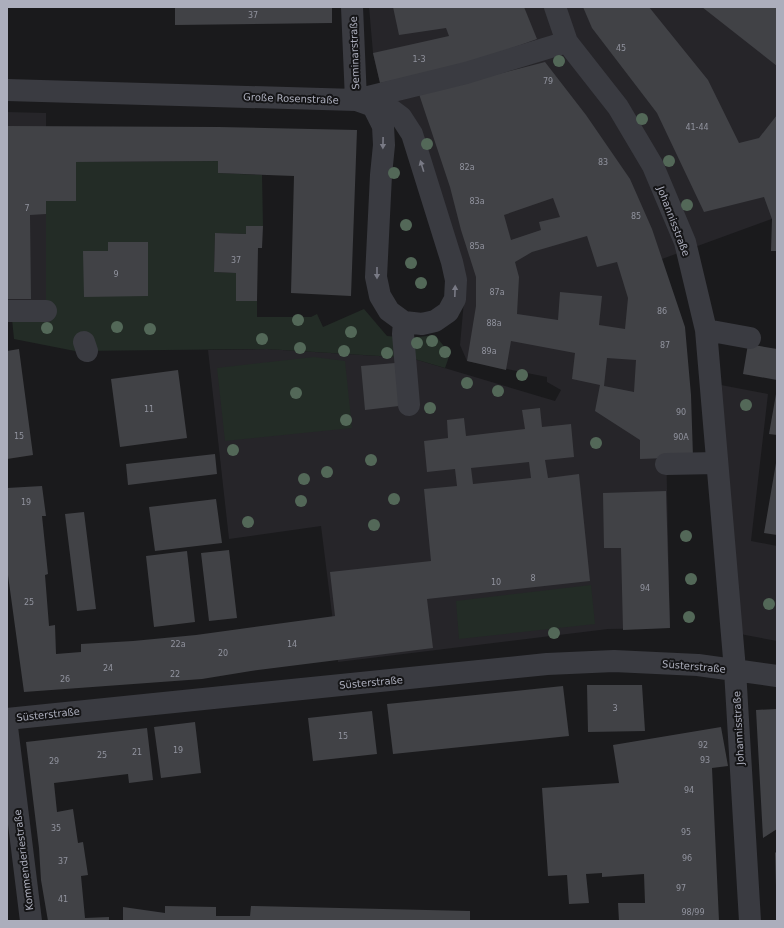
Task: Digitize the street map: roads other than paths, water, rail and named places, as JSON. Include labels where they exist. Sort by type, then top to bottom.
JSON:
[{"type":"street","name":"Seminarstraße","points":[[352,7],[364,103]]},
{"type":"street","name":"Johannisstraße","points":[[555,7],[567,42],[618,107],[653,166],[685,242],[706,330],[735,670],[750,921]]},
{"type":"street","name":"Große Rosenstraße","points":[[7,90],[364,103],[567,42]]},
{"type":"street","points":[[364,103],[389,108],[401,117],[412,134],[452,262],[456,280],[455,299],[448,312],[435,321],[422,324],[404,322],[389,311],[380,296],[376,278],[384,145],[383,126],[364,103]]},
{"type":"street","points":[[7,311],[46,311]]},
{"type":"street","points":[[404,322],[403,334],[409,405]]},
{"type":"street","points":[[706,330],[750,338]]},
{"type":"street","points":[[666,464],[717,463]]},
{"type":"street","name":"Süsterstraße","points":[[7,719],[547,664],[614,661],[698,665],[777,676]]},
{"type":"street","name":"Kommenderiestraße","points":[[7,727],[31,921]]}]
